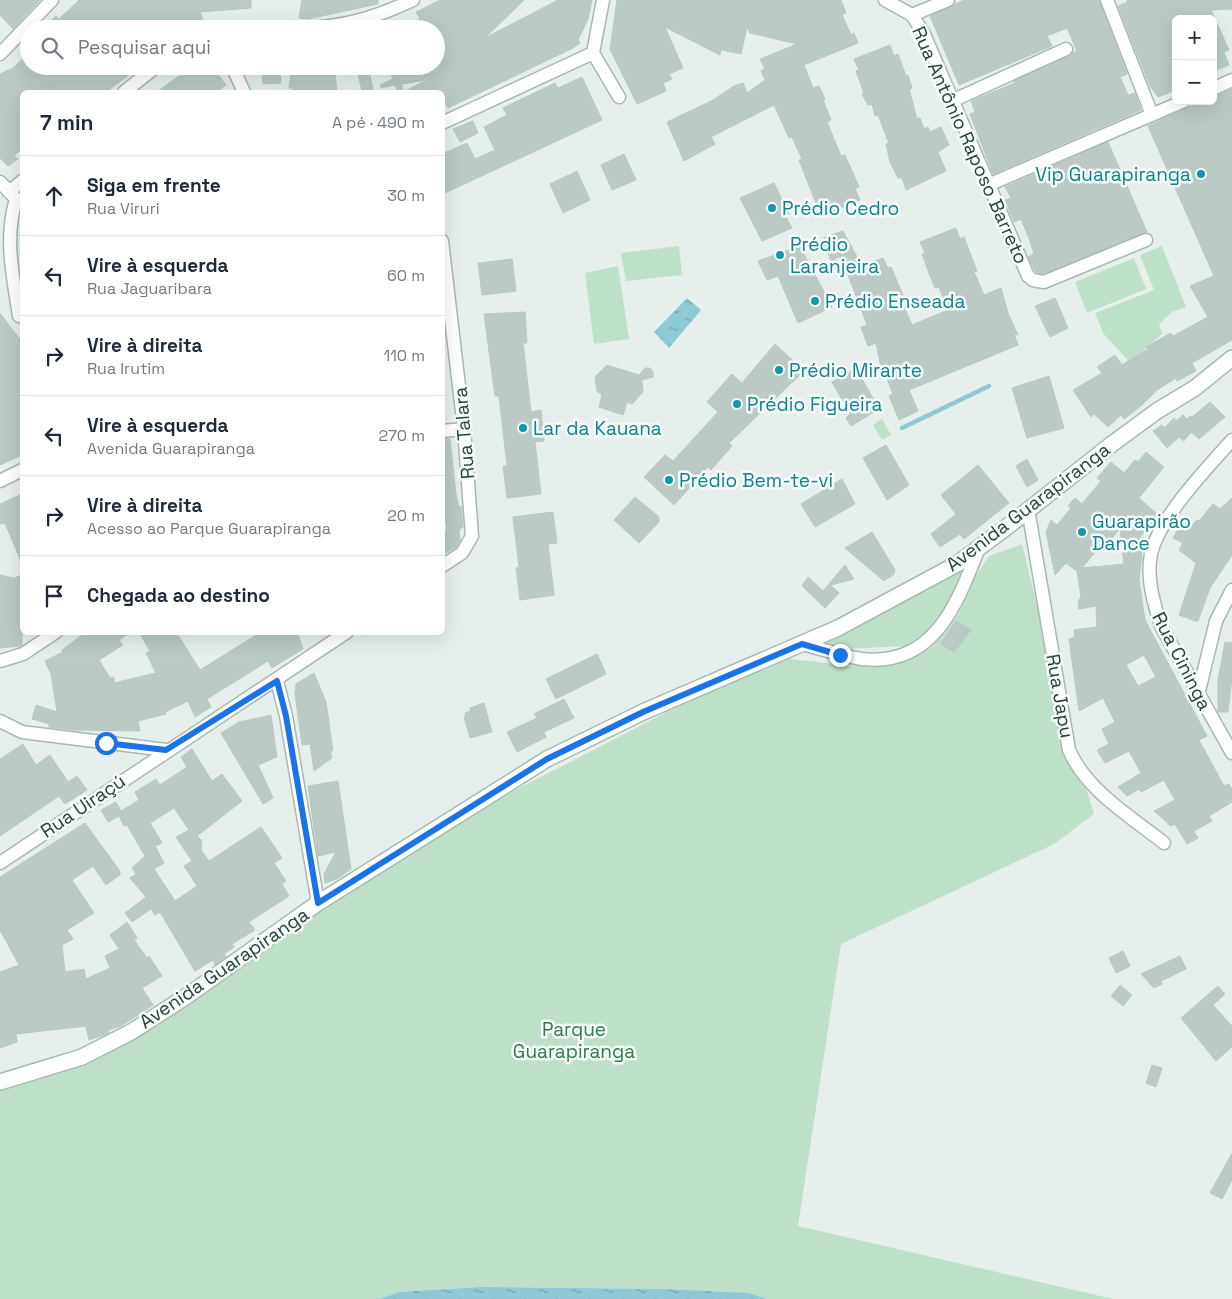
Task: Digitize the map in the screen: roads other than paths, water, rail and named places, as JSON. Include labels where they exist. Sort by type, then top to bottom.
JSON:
[{"type":"main road","name":"Avenida Guarapiranga","points":[[0,1082],[82,1057],[131,1032],[187,996],[318,903],[547,759],[657,706],[802,644],[895,598],[956,564],[1157,411],[1195,388],[1232,358]]},
{"type":"street","points":[[33,20],[52,0]]},
{"type":"street","points":[[364,20],[413,0]]},
{"type":"street","points":[[603,0],[593,53],[619,97]]},
{"type":"street","name":"Rua Antônio Raposo Barreto","points":[[885,0],[912,15],[924,34],[954,100],[988,185],[1028,276],[1033,280],[1044,282],[1146,240]]},
{"type":"street","points":[[912,15],[948,0]]},
{"type":"street","points":[[1107,0],[1152,115]]},
{"type":"street","points":[[0,54],[20,33]]},
{"type":"street","points":[[954,100],[1066,49]]},
{"type":"street","points":[[445,122],[593,53]]},
{"type":"street","points":[[127,90],[146,75]]},
{"type":"street","points":[[237,75],[245,90]]},
{"type":"street","points":[[1217,86],[1232,80]]},
{"type":"street","points":[[988,185],[1175,105]]},
{"type":"street","points":[[0,182],[16,199]]},
{"type":"street","points":[[19,316],[8,243],[11,217],[20,187]]},
{"type":"street","name":"Rua Talara","points":[[445,267],[464,429],[472,536],[462,553],[445,564]]},
{"type":"street","points":[[445,431],[464,429]]},
{"type":"street","name":"Rua Cininga","points":[[1232,440],[1184,497],[1161,530],[1151,554],[1150,576],[1153,603],[1160,626],[1232,753]]},
{"type":"street","points":[[0,481],[20,471]]},
{"type":"street","name":"Rua Japu","points":[[1028,509],[1069,750],[1087,779],[1108,799],[1164,843]]},
{"type":"street","points":[[802,644],[864,659],[888,657],[910,652],[926,642],[946,620],[966,582],[979,548]]},
{"type":"street","points":[[1198,695],[1216,621],[1232,590]]},
{"type":"street","points":[[0,661],[23,654],[52,635]]},
{"type":"street","name":"Rua Uiraçú","points":[[0,863],[166,750],[277,681],[343,635]]},
{"type":"street","points":[[277,681],[286,716],[318,903]]},
{"type":"street","points":[[0,721],[30,733],[166,750]]},
{"type":"street","points":[[1220,734],[1232,727]]},
{"type":"water","points":[[687,298],[701,310],[669,348],[654,332]]},
{"type":"water","points":[[480,1287],[666,1289],[749,1293],[767,1299],[379,1299],[400,1292]]},
{"type":"waterway","points":[[902,428],[989,386]]},
{"type":"place","name":"Vip Guarapiranga","points":[[1201,174]]},
{"type":"place","name":"Prédio Cedro","points":[[772,208]]},
{"type":"place","name":"Prédio Laranjeira","points":[[780,255]]},
{"type":"place","name":"Prédio Enseada","points":[[815,301]]},
{"type":"place","name":"Prédio Mirante","points":[[779,370]]},
{"type":"place","name":"Prédio Figueira","points":[[737,404]]},
{"type":"place","name":"Lar da Kauana","points":[[523,428]]},
{"type":"place","name":"Prédio Bem-te-vi","points":[[669,480]]},
{"type":"place","name":"Guarapirão Dance","points":[[1082,532]]},
{"type":"park label","name":"Parque Guarapiranga","points":[[574,1040]]}]
